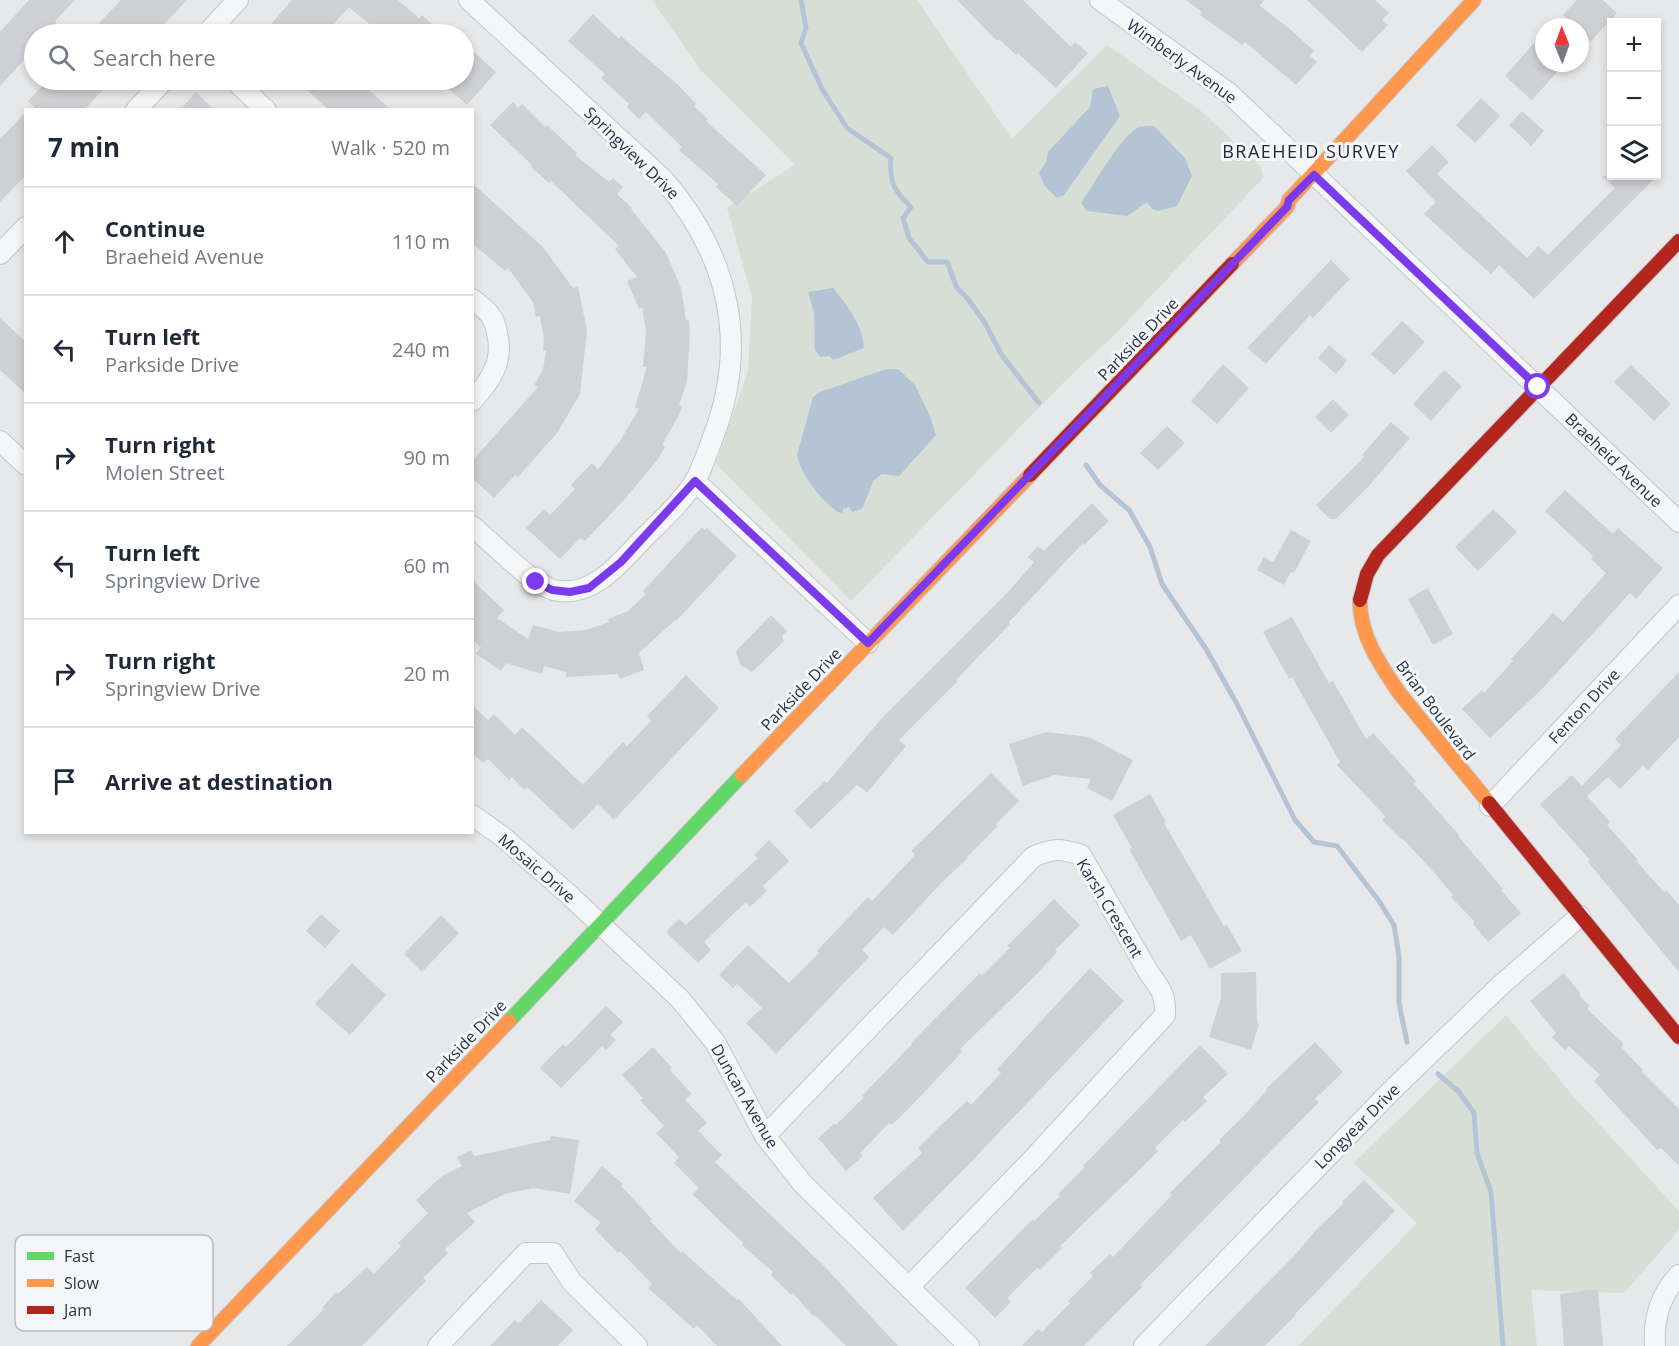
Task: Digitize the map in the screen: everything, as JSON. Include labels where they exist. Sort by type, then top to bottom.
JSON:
[{"type":"main road","name":"Parkside Drive","points":[[213,1330],[599,923],[1287,207],[1289,200],[1474,0]]},
{"type":"main road","name":"Brian Boulevard","points":[[1679,241],[1378,555],[1365,575],[1359,596],[1362,625],[1400,694],[1679,1037]]},
{"type":"main road","name":"Parkside Drive","points":[[198,1346],[212,1331]]},
{"type":"street","points":[[215,24],[238,0]]},
{"type":"street","name":"Springview Drive","points":[[469,0],[663,178],[691,215],[711,251],[727,303],[730,322],[730,365],[726,398],[718,425],[695,481],[621,562],[589,588],[570,592],[552,590],[536,582],[474,528]]},
{"type":"street","name":"Wimberly Avenue","points":[[1100,0],[1229,93],[1314,175]]},
{"type":"street","points":[[138,108],[155,90]]},
{"type":"street","points":[[245,90],[264,108]]},
{"type":"street","name":"Braeheid Avenue","points":[[1314,175],[1679,522]]},
{"type":"street","points":[[0,254],[24,229]]},
{"type":"street","points":[[474,301],[490,315],[500,351],[498,364],[490,379],[474,398]]},
{"type":"street","points":[[0,441],[24,463]]},
{"type":"street","points":[[695,481],[868,643]]},
{"type":"street","name":"Fenton Drive","points":[[1490,806],[1679,605]]},
{"type":"street","name":"Mosaic Drive","points":[[474,816],[503,837],[599,923]]},
{"type":"street","name":"Karsh Crescent","points":[[765,1136],[1033,857],[1051,849],[1066,850],[1081,855],[1160,988],[1166,1000],[1165,1016],[909,1287]]},
{"type":"street","name":"Longyear Drive","points":[[1144,1346],[1391,1091],[1465,1019],[1580,916]]},
{"type":"street","name":"Duncan Avenue","points":[[599,923],[680,999],[700,1022],[726,1060],[765,1136],[804,1184],[969,1346]]},
{"type":"street","points":[[438,1346],[526,1253],[553,1253],[572,1282],[637,1346]]},
{"type":"street","points":[[1655,1346],[1656,1312],[1667,1288],[1679,1275]]},
{"type":"shaded area","points":[[652,0],[917,0],[1012,139],[1107,45],[1201,111],[1261,167],[1263,178],[1116,333],[1062,384],[851,601],[716,464],[748,371],[752,297],[727,208],[795,165],[700,69]]},
{"type":"shaded area","points":[[1506,1015],[1575,1098],[1679,1211],[1679,1230],[1624,1293],[1531,1290],[1537,1346],[1298,1346],[1417,1223],[1354,1163]]},
{"type":"water","points":[[1108,86],[1120,116],[1064,195],[1057,198],[1045,186],[1039,173],[1046,162],[1048,152],[1090,107],[1093,89]]},
{"type":"water","points":[[1154,126],[1185,158],[1192,176],[1177,206],[1158,211],[1152,209],[1147,202],[1127,216],[1087,211],[1081,203],[1124,139],[1139,127]]},
{"type":"water","points":[[833,288],[849,308],[857,323],[864,348],[833,360],[830,356],[820,357],[815,350],[814,313],[808,292]]},
{"type":"water","points":[[886,369],[898,369],[915,385],[930,416],[936,435],[899,476],[882,474],[874,480],[862,509],[852,512],[849,507],[843,509],[843,514],[829,505],[814,489],[797,455],[813,397],[820,392]]},
{"type":"building","points":[[29,0],[75,0],[55,21],[57,24],[24,24],[24,60],[0,86],[0,32]]},
{"type":"building","points":[[121,0],[187,0],[164,24],[98,24]]},
{"type":"building","points":[[292,0],[398,0],[419,18],[422,15],[432,24],[369,24],[349,7],[333,24],[271,24]]},
{"type":"building","points":[[957,0],[1023,0],[1071,47],[1075,42],[1088,53],[1056,88],[1018,53],[1016,55],[999,39],[997,41]]},
{"type":"building","points":[[1186,0],[1264,0],[1260,6],[1314,51],[1310,56],[1317,62],[1296,85],[1245,42],[1242,45],[1200,15],[1202,12]]},
{"type":"building","points":[[1307,0],[1375,0],[1389,13],[1382,20],[1388,25],[1362,52]]},
{"type":"building","points":[[1577,0],[1603,0],[1617,13],[1612,18],[1607,18],[1607,24],[1591,41],[1589,39],[1589,18],[1566,18],[1563,15]]},
{"type":"building","points":[[593,14],[619,39],[621,36],[678,85],[696,104],[694,106],[708,119],[706,121],[766,175],[737,206],[716,187],[718,184],[679,150],[682,147],[646,112],[639,119],[627,107],[629,104],[601,78],[605,74],[568,41]]},
{"type":"building","points":[[1535,42],[1535,72],[1557,72],[1532,100],[1505,76]]},
{"type":"building","points":[[474,52],[496,72],[467,105],[450,90],[474,90]]},
{"type":"building","points":[[38,90],[103,90],[86,108],[35,108],[28,101]]},
{"type":"building","points":[[307,90],[369,90],[389,108],[327,108]]},
{"type":"building","points":[[196,92],[212,108],[182,108]]},
{"type":"building","points":[[1481,98],[1500,116],[1475,143],[1456,125]]},
{"type":"building","points":[[513,102],[518,108],[522,104],[545,127],[547,125],[577,153],[575,155],[609,182],[613,178],[623,187],[617,194],[632,208],[666,253],[681,288],[686,320],[689,320],[687,382],[679,405],[682,406],[679,415],[662,445],[665,447],[658,459],[624,500],[585,541],[580,538],[560,559],[526,528],[544,509],[550,515],[575,489],[571,485],[592,463],[598,469],[620,441],[639,409],[635,407],[647,367],[643,367],[646,331],[642,307],[639,309],[627,281],[637,277],[615,249],[619,246],[551,181],[549,183],[531,167],[532,165],[490,125]]},
{"type":"building","points":[[1522,111],[1544,131],[1531,146],[1509,125]]},
{"type":"building","points":[[24,114],[24,177],[0,202],[0,139]]},
{"type":"building","points":[[1432,145],[1449,162],[1437,174],[1527,258],[1538,246],[1548,255],[1615,188],[1602,176],[1607,176],[1607,180],[1653,180],[1534,299],[1499,265],[1491,274],[1424,214],[1436,202],[1406,171]]},
{"type":"building","points":[[474,185],[542,246],[573,288],[578,287],[587,330],[580,394],[557,433],[518,477],[515,475],[494,498],[474,480],[474,459],[538,387],[534,385],[543,370],[546,351],[543,351],[544,338],[540,316],[536,317],[533,302],[508,268],[505,271],[474,245]]},
{"type":"building","points":[[1331,260],[1350,279],[1313,318],[1310,315],[1266,364],[1247,348]]},
{"type":"building","points":[[0,318],[24,340],[24,392],[0,370]]},
{"type":"building","points":[[1402,321],[1425,342],[1394,375],[1371,354]]},
{"type":"building","points":[[1329,345],[1347,361],[1336,374],[1318,358]]},
{"type":"building","points":[[1223,364],[1249,388],[1217,424],[1191,401]]},
{"type":"building","points":[[1631,365],[1671,404],[1654,421],[1614,382]]},
{"type":"building","points":[[1444,370],[1462,386],[1431,421],[1413,404]]},
{"type":"building","points":[[1333,399],[1349,415],[1331,433],[1315,417]]},
{"type":"building","points":[[1391,422],[1410,438],[1368,487],[1336,519],[1330,519],[1316,505],[1364,457],[1362,455]]},
{"type":"building","points":[[1167,426],[1185,443],[1158,470],[1140,453]]},
{"type":"building","points":[[1565,490],[1613,534],[1618,528],[1663,568],[1636,599],[1630,593],[1542,689],[1490,738],[1462,709],[1482,690],[1484,693],[1553,613],[1563,622],[1606,573],[1591,559],[1593,556],[1545,511]]},
{"type":"building","points":[[1092,503],[1109,521],[1084,545],[1083,543],[956,680],[958,681],[899,740],[906,746],[867,793],[857,785],[811,829],[794,811],[825,781],[827,783],[881,719],[1010,590],[1034,562],[1028,557],[1038,546],[1044,551]]},
{"type":"building","points":[[1493,509],[1517,532],[1478,571],[1455,547]]},
{"type":"building","points":[[702,527],[705,530],[707,528],[737,556],[676,621],[639,653],[644,670],[620,679],[618,674],[566,677],[566,672],[544,666],[542,674],[506,663],[501,671],[476,654],[481,647],[474,642],[474,582],[504,610],[497,618],[528,639],[533,625],[559,632],[586,630],[609,622],[608,619],[628,611],[646,594],[643,591]]},
{"type":"building","points":[[1291,530],[1311,541],[1294,573],[1291,572],[1284,585],[1257,570],[1264,557],[1273,562]]},
{"type":"building","points":[[1428,588],[1453,634],[1433,645],[1408,599]]},
{"type":"building","points":[[771,615],[787,631],[782,636],[784,641],[752,672],[740,665],[736,651]]},
{"type":"building","points":[[1292,617],[1329,683],[1333,681],[1366,739],[1373,733],[1393,755],[1416,781],[1413,783],[1459,835],[1521,913],[1488,942],[1473,924],[1475,922],[1451,897],[1453,895],[1431,869],[1382,820],[1386,817],[1337,765],[1340,762],[1292,677],[1289,679],[1263,632]]},
{"type":"building","points":[[1679,672],[1679,737],[1648,770],[1643,765],[1620,789],[1608,777],[1587,796],[1610,822],[1607,825],[1638,860],[1636,861],[1679,905],[1679,972],[1588,862],[1590,860],[1540,804],[1572,775],[1582,786],[1621,745],[1615,739]]},
{"type":"building","points":[[686,675],[719,708],[614,820],[598,804],[573,830],[527,787],[524,790],[512,777],[509,780],[488,759],[483,763],[474,755],[474,707],[488,720],[494,714],[515,735],[522,727],[583,785],[623,742],[627,746],[651,721],[647,716]]},
{"type":"building","points":[[1046,732],[1089,737],[1133,760],[1112,801],[1087,788],[1091,779],[1054,775],[1023,786],[1009,744]]},
{"type":"building","points":[[991,773],[1019,801],[996,824],[998,826],[968,858],[942,882],[893,935],[884,927],[862,950],[869,957],[776,1054],[746,1023],[762,1008],[737,984],[733,988],[719,975],[748,945],[789,983],[868,897],[872,901],[915,855],[911,851]]},
{"type":"building","points":[[1150,794],[1166,822],[1164,823],[1224,926],[1227,925],[1242,951],[1210,969],[1191,935],[1181,941],[1129,849],[1132,848],[1113,815]]},
{"type":"building","points":[[769,840],[789,861],[763,886],[767,891],[750,907],[746,902],[704,942],[711,950],[698,963],[666,932],[679,919],[686,925],[758,858],[754,855]]},
{"type":"building","points":[[1054,899],[1080,925],[1055,950],[1057,952],[1034,977],[960,1049],[962,1052],[892,1125],[889,1123],[860,1153],[863,1156],[846,1171],[818,1138],[834,1124],[836,1125],[864,1097],[862,1096],[911,1043],[980,973],[982,976],[1010,948],[1007,946]]},
{"type":"building","points":[[321,914],[340,931],[325,948],[306,931]]},
{"type":"building","points":[[441,915],[459,933],[422,972],[404,954]]},
{"type":"building","points":[[352,963],[386,995],[350,1035],[315,1004]]},
{"type":"building","points":[[1090,968],[1124,1001],[903,1231],[873,1198],[922,1153],[918,1148],[938,1128],[967,1101],[971,1105],[1001,1073],[997,1069]]},
{"type":"building","points":[[1256,972],[1257,1023],[1259,1024],[1251,1050],[1209,1037],[1221,998],[1221,973]]},
{"type":"building","points":[[1564,973],[1581,994],[1579,995],[1590,1006],[1587,1009],[1624,1044],[1621,1047],[1643,1070],[1642,1072],[1679,1109],[1679,1166],[1661,1148],[1657,1150],[1594,1081],[1600,1075],[1569,1046],[1565,1050],[1552,1037],[1556,1033],[1530,1001]]},
{"type":"building","points":[[606,1006],[623,1022],[610,1035],[616,1040],[606,1050],[602,1046],[561,1088],[540,1068],[563,1044],[566,1047]]},
{"type":"building","points":[[1315,1042],[1343,1072],[1315,1099],[1319,1102],[1140,1285],[1142,1287],[1084,1346],[1022,1346],[1038,1329],[1042,1332],[1070,1303],[1068,1301],[1093,1276],[1090,1273],[1110,1254],[1113,1257],[1172,1195],[1170,1193],[1221,1142],[1219,1140],[1244,1116],[1266,1089]]},
{"type":"building","points":[[1200,1045],[1228,1074],[1203,1097],[1207,1101],[1185,1122],[1183,1120],[1155,1148],[1158,1151],[1060,1246],[1062,1248],[1040,1270],[1037,1268],[1007,1298],[1011,1302],[995,1318],[965,1288],[1033,1219],[1034,1221],[1060,1196],[1058,1194],[1085,1167],[1083,1166]]},
{"type":"building","points":[[653,1047],[692,1094],[685,1100],[707,1123],[698,1131],[722,1155],[715,1162],[825,1267],[898,1346],[846,1346],[815,1315],[813,1316],[793,1293],[791,1295],[771,1275],[773,1272],[742,1245],[743,1243],[692,1194],[699,1188],[674,1163],[679,1157],[656,1133],[664,1126],[640,1100],[643,1098],[622,1075]]},
{"type":"building","points":[[551,1136],[579,1140],[570,1194],[533,1188],[505,1194],[467,1213],[475,1222],[445,1249],[448,1253],[423,1278],[426,1281],[362,1346],[287,1346],[324,1309],[322,1308],[336,1292],[338,1294],[367,1267],[374,1274],[401,1246],[398,1243],[428,1213],[416,1200],[442,1176],[462,1166],[457,1157],[471,1150],[474,1156],[550,1140]]},
{"type":"building","points":[[602,1166],[623,1184],[621,1186],[652,1219],[650,1221],[681,1253],[683,1252],[737,1300],[739,1299],[782,1346],[717,1346],[697,1325],[694,1329],[648,1288],[652,1284],[595,1229],[601,1223],[574,1201]]},
{"type":"building","points":[[1364,1180],[1395,1211],[1296,1315],[1265,1346],[1205,1346],[1294,1256]]},
{"type":"building","points":[[1598,1289],[1603,1346],[1564,1346],[1560,1294]]},
{"type":"building","points":[[541,1300],[573,1330],[558,1346],[490,1346],[515,1320],[519,1323]]},
{"type":"waterway","points":[[801,0],[806,28],[801,43],[822,89],[847,128],[891,158],[894,186],[911,207],[903,218],[909,238],[928,262],[947,262],[957,288],[968,299],[985,323],[1001,354],[1039,403]]},
{"type":"waterway","points":[[1086,465],[1100,485],[1129,510],[1150,547],[1162,584],[1206,649],[1237,704],[1295,820],[1314,842],[1337,846],[1379,901],[1394,925],[1399,957],[1399,1003],[1407,1042]]},
{"type":"waterway","points":[[1438,1074],[1459,1092],[1474,1113],[1477,1153],[1491,1192],[1503,1346]]},
{"type":"traffic: fast","points":[[509,1021],[742,775]]},
{"type":"traffic: slow","points":[[1232,264],[1287,207],[1289,200],[1474,0]]},
{"type":"traffic: slow","points":[[742,775],[1030,475]]},
{"type":"traffic: slow","points":[[1360,600],[1363,626],[1372,650],[1400,694],[1489,803]]},
{"type":"traffic: slow","points":[[213,1330],[509,1021]]},
{"type":"traffic: slow","points":[[198,1346],[212,1331]]},
{"type":"traffic: jam","points":[[1360,600],[1367,574],[1378,555],[1679,241]]},
{"type":"traffic: jam","points":[[1030,475],[1232,264]]},
{"type":"traffic: jam","points":[[1489,803],[1679,1037]]},
{"type":"district","name":"BRAEHEID SURVEY","points":[[1311,151]]},
{"type":"route","points":[[536,582],[552,590],[570,592],[589,588],[621,562],[695,481],[868,643],[1287,207],[1289,200],[1314,175],[1538,387]]}]
